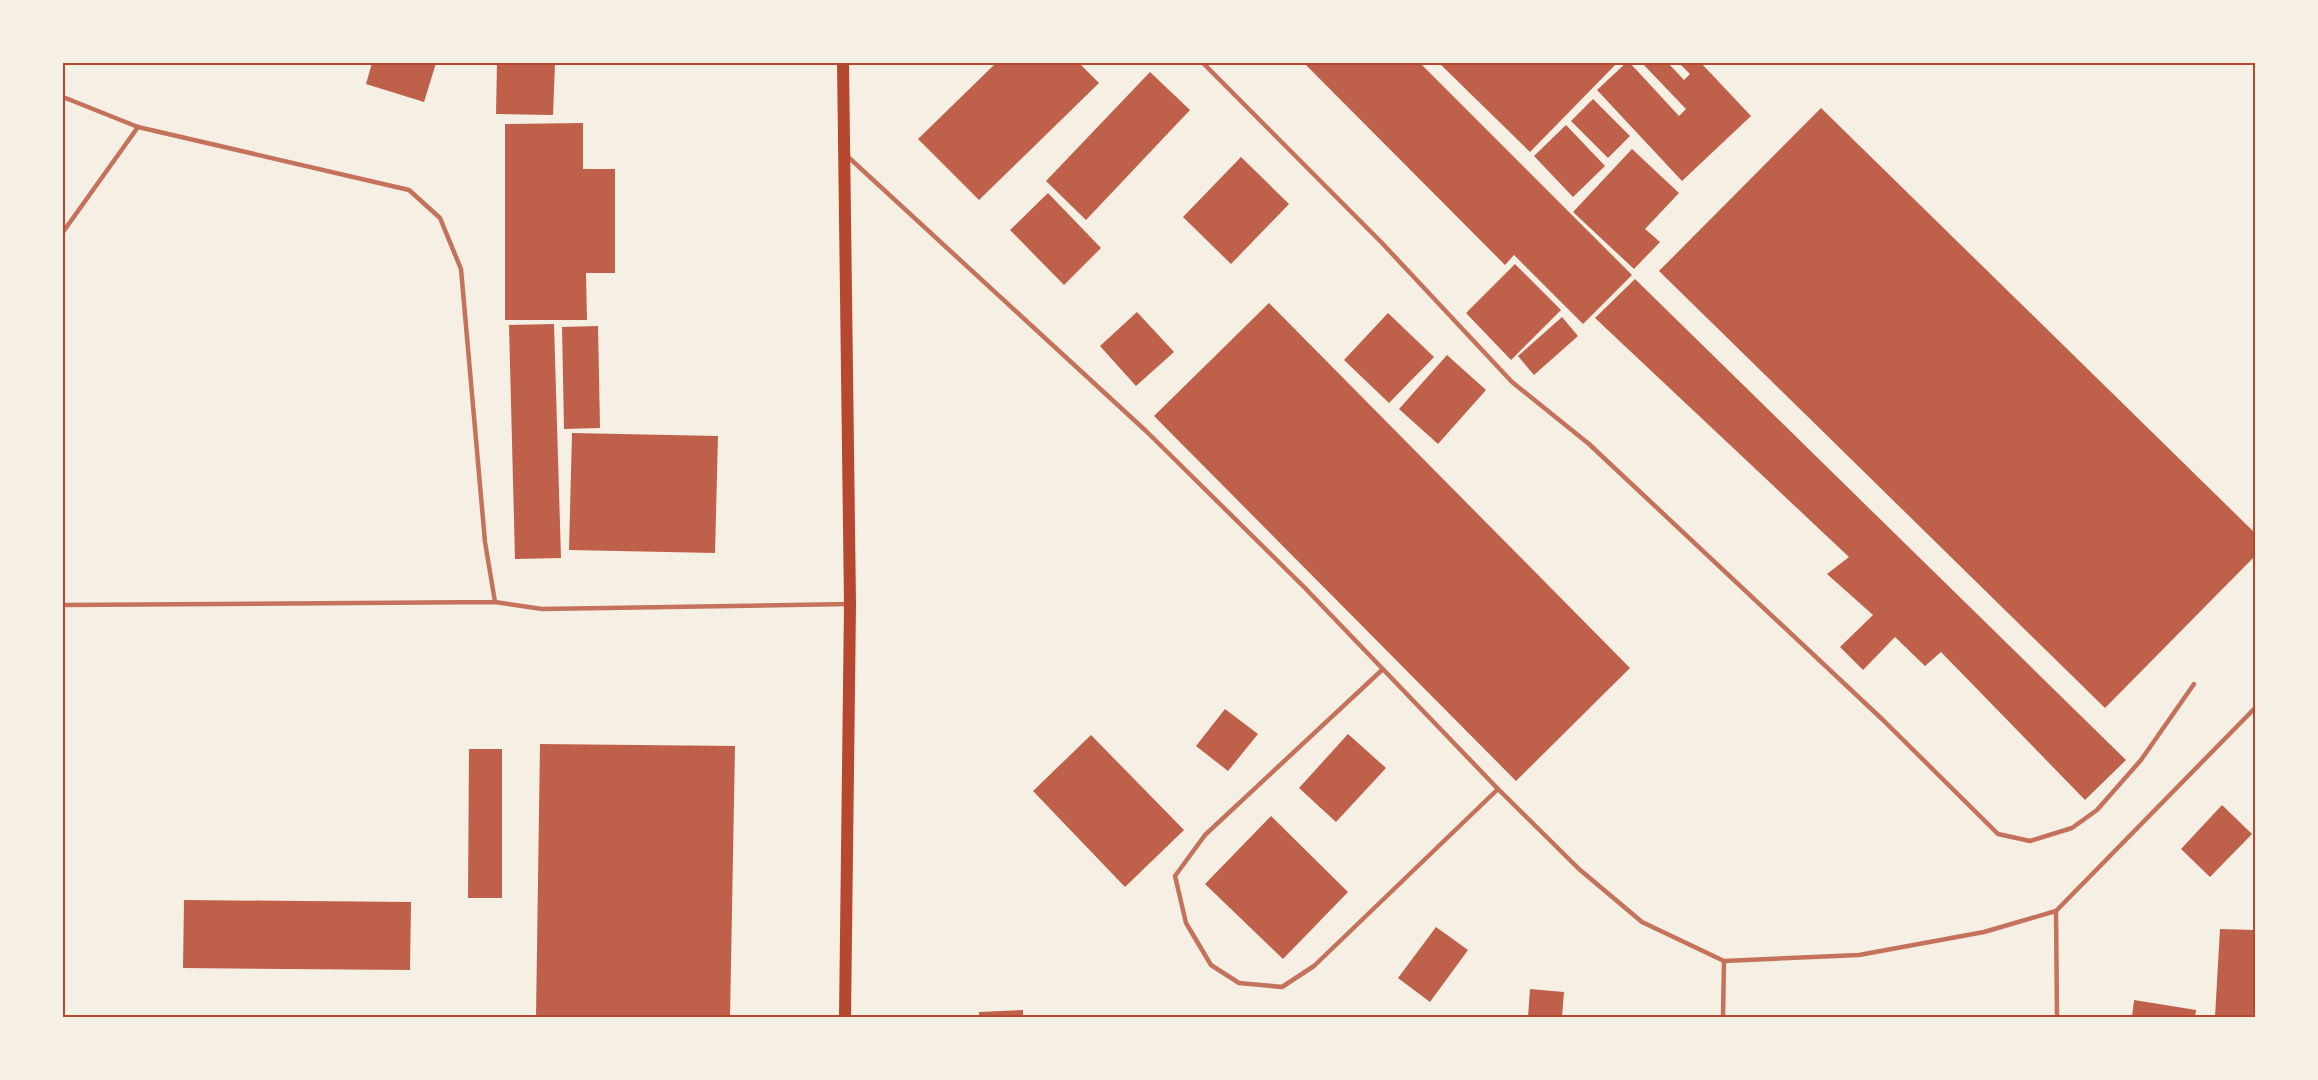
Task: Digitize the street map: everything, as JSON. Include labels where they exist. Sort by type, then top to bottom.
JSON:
[{"type":"main road","points":[[843,63],[850,604],[845,1017]]},
{"type":"lane","points":[[1203,63],[1382,243],[1512,382],[1598,452],[1883,720],[1998,834],[2030,841],[2072,828],[2097,810],[2141,760],[2194,684]]},
{"type":"lane","points":[[63,97],[138,127],[409,190],[440,218],[461,269],[485,543],[495,602]]},
{"type":"lane","points":[[63,232],[138,127]]},
{"type":"lane","points":[[844,153],[1146,431],[1305,588],[1498,789],[1579,869],[1642,922],[1724,961],[1859,955],[1984,932],[2056,911],[2255,708]]},
{"type":"lane","points":[[63,606],[495,602],[542,609],[850,604]]},
{"type":"lane","points":[[1383,669],[1205,835],[1175,876],[1186,923],[1211,965],[1239,983],[1282,987],[1314,966],[1498,789]]},
{"type":"lane","points":[[2056,911],[2057,1017]]},
{"type":"lane","points":[[1724,961],[1724,1017]]},
{"type":"building","points":[[372,63],[436,63],[424,102],[366,84]]},
{"type":"building","points":[[497,63],[555,63],[553,115],[496,114]]},
{"type":"building","points":[[996,63],[1079,63],[1099,83],[979,200],[918,139]]},
{"type":"building","points":[[1304,63],[1420,63],[1632,275],[1583,324],[1514,255],[1505,265]]},
{"type":"building","points":[[1439,63],[1617,63],[1530,152]]},
{"type":"building","points":[[1626,63],[1630,63],[1679,116],[1686,109],[1642,63],[1668,63],[1684,80],[1690,74],[1679,63],[1701,63],[1751,116],[1682,181],[1597,90]]},
{"type":"building","points":[[1150,72],[1190,110],[1086,220],[1046,181]]},
{"type":"building","points":[[1593,99],[1630,136],[1608,158],[1571,121]]},
{"type":"building","points":[[1821,108],[2255,533],[2255,556],[2105,708],[1659,271]]},
{"type":"building","points":[[583,123],[583,169],[615,169],[615,273],[586,273],[587,320],[505,320],[505,124]]},
{"type":"building","points":[[1566,125],[1605,166],[1573,197],[1534,156]]},
{"type":"building","points":[[1632,149],[1679,193],[1645,229],[1660,242],[1634,269],[1573,212]]},
{"type":"building","points":[[1241,157],[1289,204],[1231,264],[1183,217]]},
{"type":"building","points":[[1048,193],[1101,248],[1064,285],[1010,230]]},
{"type":"building","points":[[1515,264],[1561,310],[1511,360],[1466,313]]},
{"type":"building","points":[[1635,279],[2126,760],[2085,800],[1941,652],[1925,666],[1895,637],[1863,670],[1840,647],[1873,615],[1827,574],[1849,557],[1595,318]]},
{"type":"building","points":[[1269,303],[1630,668],[1516,781],[1154,416]]},
{"type":"building","points":[[1137,312],[1174,352],[1136,386],[1100,346]]},
{"type":"building","points":[[1388,313],[1434,357],[1389,403],[1344,360]]},
{"type":"building","points":[[1562,317],[1578,336],[1534,375],[1518,356]]},
{"type":"building","points":[[554,324],[561,558],[515,559],[509,325]]},
{"type":"building","points":[[598,326],[600,428],[564,429],[562,327]]},
{"type":"building","points":[[1447,355],[1486,390],[1438,444],[1399,409]]},
{"type":"building","points":[[572,433],[718,436],[715,553],[569,550]]},
{"type":"building","points":[[1225,709],[1258,734],[1228,771],[1196,746]]},
{"type":"building","points":[[1348,734],[1386,768],[1336,822],[1299,788]]},
{"type":"building","points":[[1091,735],[1184,830],[1125,887],[1033,791]]},
{"type":"building","points":[[540,744],[735,746],[730,1017],[536,1017]]},
{"type":"building","points":[[469,749],[502,749],[502,898],[468,898]]},
{"type":"building","points":[[2222,805],[2252,834],[2210,877],[2181,849]]},
{"type":"building","points":[[1271,816],[1348,892],[1283,959],[1205,884]]},
{"type":"building","points":[[184,900],[411,902],[410,970],[183,968]]},
{"type":"building","points":[[1436,927],[1468,950],[1430,1002],[1398,978]]},
{"type":"building","points":[[2220,929],[2255,930],[2255,1017],[2215,1017]]},
{"type":"building","points":[[1530,989],[1564,992],[1562,1017],[1528,1017]]},
{"type":"building","points":[[2134,1000],[2196,1010],[2195,1017],[2132,1017]]},
{"type":"building","points":[[1023,1010],[1023,1017],[979,1017],[979,1012]]}]
